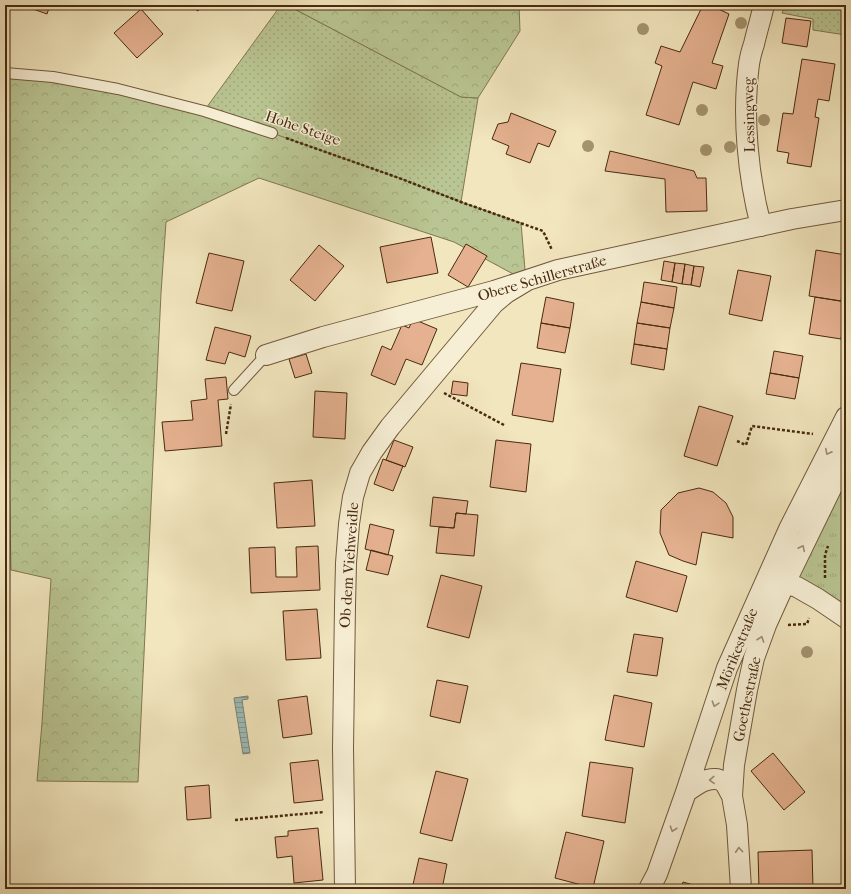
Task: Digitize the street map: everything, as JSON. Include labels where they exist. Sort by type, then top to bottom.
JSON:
[{"type":"street","name":"Lessingweg","points":[[761,226],[755,204],[746,133],[746,99],[749,63],[764,5]]},
{"type":"street","name":"Obere Schillerstraße","points":[[266,355],[323,337],[494,291],[558,270],[798,217],[846,210]]},
{"type":"street","name":"Ob dem Viehweidle","points":[[345,889],[343,748],[345,605],[349,524],[353,497],[360,473],[372,452],[390,427],[494,302],[526,281]]},
{"type":"street","name":"Mörikestraße","points":[[776,580],[789,529],[846,417]]},
{"type":"street","name":"Mörikestraße","points":[[650,889],[657,874],[686,792],[727,668],[846,458]]},
{"type":"street","points":[[776,580],[797,587],[846,618]]},
{"type":"street","name":"Goethestraße","points":[[741,889],[737,826],[732,796],[734,765],[754,658],[766,625],[776,580]]},
{"type":"street","name":"Goethestraße","points":[[686,792],[705,780],[716,779],[725,783],[732,796]]},
{"type":"lane","name":"Hohe Steige","points":[[5,73],[53,77],[118,89],[204,111],[272,133]]},
{"type":"lane","points":[[234,390],[266,355]]},
{"type":"path","name":"Hohe Steige","points":[[272,133],[543,231],[551,247],[558,270]]},
{"type":"path","points":[[426,384],[504,424]]},
{"type":"path","points":[[226,434],[234,390]]},
{"type":"path","points":[[737,441],[746,444],[752,426],[836,436]]},
{"type":"path","points":[[785,630],[788,625],[807,624],[825,582],[826,555],[830,541]]},
{"type":"path","points":[[235,820],[344,810]]},
{"type":"green space","points":[[281,5],[287,5],[461,97],[478,98],[461,202],[333,155],[204,111]]},
{"type":"green space","points":[[287,5],[519,5],[520,31],[478,98],[461,97]]},
{"type":"green space","points":[[785,5],[846,5],[846,35],[813,30],[813,19],[782,13]]},
{"type":"green space","points":[[5,73],[53,77],[272,133],[521,223],[526,281],[454,242],[259,178],[166,222],[161,293],[138,782],[37,781],[51,579],[11,570],[5,276]]},
{"type":"green space","points":[[846,458],[846,616],[785,583]]},
{"type":"water","points":[[248,696],[248,699],[242,700],[250,753],[243,754],[234,698]]},
{"type":"building","points":[[22,5],[50,5],[47,14]]},
{"type":"building","points":[[189,5],[202,5],[198,11]]},
{"type":"building","points":[[703,5],[710,5],[729,14],[712,63],[723,66],[716,89],[693,82],[679,125],[646,115],[662,66],[655,63],[661,46],[680,52]]},
{"type":"building","points":[[141,9],[163,34],[137,58],[114,33]]},
{"type":"building","points":[[786,18],[811,21],[807,47],[782,43]]},
{"type":"building","points":[[802,59],[835,64],[829,101],[818,99],[815,117],[819,118],[811,167],[787,163],[789,153],[777,151],[783,113],[793,114]]},
{"type":"building","points":[[511,113],[556,131],[549,147],[538,143],[530,163],[506,154],[509,146],[492,139],[498,124],[508,122]]},
{"type":"building","points":[[610,151],[694,171],[697,178],[706,178],[707,211],[666,212],[665,179],[605,171]]},
{"type":"building","points":[[431,237],[438,273],[387,283],[380,247]]},
{"type":"building","points":[[466,244],[487,256],[468,287],[448,275]]},
{"type":"building","points":[[319,245],[344,266],[315,301],[290,280]]},
{"type":"building","points":[[816,250],[846,255],[846,270],[841,301],[809,296]]},
{"type":"building","points":[[209,253],[244,261],[232,311],[196,303]]},
{"type":"building","points":[[664,261],[675,263],[672,282],[661,280]]},
{"type":"building","points":[[675,263],[685,264],[682,284],[672,282]]},
{"type":"building","points":[[685,264],[694,266],[691,285],[682,284]]},
{"type":"building","points":[[694,266],[704,267],[700,287],[691,285]]},
{"type":"building","points":[[738,270],[771,276],[762,321],[729,314]]},
{"type":"building","points":[[644,282],[677,287],[674,308],[641,302]]},
{"type":"building","points":[[546,297],[574,303],[570,328],[541,323]]},
{"type":"building","points":[[815,297],[846,302],[841,339],[809,334]]},
{"type":"building","points":[[641,302],[674,308],[670,328],[637,323]]},
{"type":"building","points":[[413,319],[437,329],[422,365],[406,359],[395,385],[371,375],[382,346],[391,350],[402,325],[409,328]]},
{"type":"building","points":[[541,323],[570,328],[565,353],[537,348]]},
{"type":"building","points":[[637,323],[670,328],[667,349],[634,344]]},
{"type":"building","points":[[215,327],[251,336],[245,357],[229,352],[225,364],[206,360]]},
{"type":"building","points":[[634,344],[667,349],[664,370],[631,364]]},
{"type":"building","points":[[774,351],[803,356],[799,378],[770,373]]},
{"type":"building","points":[[306,354],[312,373],[295,378],[289,359]]},
{"type":"building","points":[[521,363],[561,369],[553,422],[512,415]]},
{"type":"building","points":[[770,373],[799,378],[795,399],[766,394]]},
{"type":"building","points":[[226,377],[228,399],[218,400],[222,446],[165,451],[162,422],[193,420],[191,401],[207,399],[205,379]]},
{"type":"building","points":[[453,381],[468,383],[467,396],[451,394]]},
{"type":"building","points":[[315,391],[347,393],[345,439],[313,437]]},
{"type":"building","points":[[699,406],[733,416],[717,466],[684,456]]},
{"type":"building","points":[[394,440],[413,447],[405,467],[386,460]]},
{"type":"building","points":[[496,440],[531,444],[526,492],[490,487]]},
{"type":"building","points":[[383,459],[403,466],[393,491],[374,484]]},
{"type":"building","points":[[312,480],[315,526],[277,528],[274,483]]},
{"type":"building","points":[[699,488],[713,492],[726,503],[733,517],[733,538],[702,532],[696,565],[669,555],[660,533],[661,510],[678,493]]},
{"type":"building","points":[[433,497],[468,501],[466,514],[456,513],[454,528],[430,526]]},
{"type":"building","points":[[456,513],[478,515],[474,556],[436,553],[439,527],[454,528]]},
{"type":"building","points":[[370,524],[394,530],[388,555],[365,549]]},
{"type":"building","points":[[318,546],[320,590],[251,593],[249,548],[275,547],[276,577],[297,577],[296,547]]},
{"type":"building","points":[[371,550],[393,556],[388,575],[366,570]]},
{"type":"building","points":[[636,561],[687,576],[677,612],[626,597]]},
{"type":"building","points":[[441,575],[482,586],[469,638],[427,627]]},
{"type":"building","points":[[317,609],[321,658],[286,660],[283,611]]},
{"type":"building","points":[[634,634],[663,638],[657,676],[627,672]]},
{"type":"building","points":[[437,680],[468,686],[460,723],[430,716]]},
{"type":"building","points":[[614,695],[652,703],[644,747],[605,740]]},
{"type":"building","points":[[307,696],[312,734],[283,738],[278,700]]},
{"type":"building","points":[[773,753],[805,792],[784,810],[751,771]]},
{"type":"building","points":[[318,760],[323,800],[294,803],[290,763]]},
{"type":"building","points":[[590,762],[633,768],[625,823],[582,816]]},
{"type":"building","points":[[436,771],[468,779],[452,841],[420,833]]},
{"type":"building","points":[[209,785],[211,818],[187,820],[185,787]]},
{"type":"building","points":[[318,828],[323,880],[294,883],[292,856],[277,858],[275,837],[288,836],[288,831]]},
{"type":"building","points":[[566,832],[604,841],[593,888],[555,878]]},
{"type":"building","points":[[812,850],[813,889],[759,889],[758,852]]},
{"type":"building","points":[[419,858],[447,864],[442,889],[412,889]]},
{"type":"building","points":[[683,882],[707,889],[681,889]]}]
